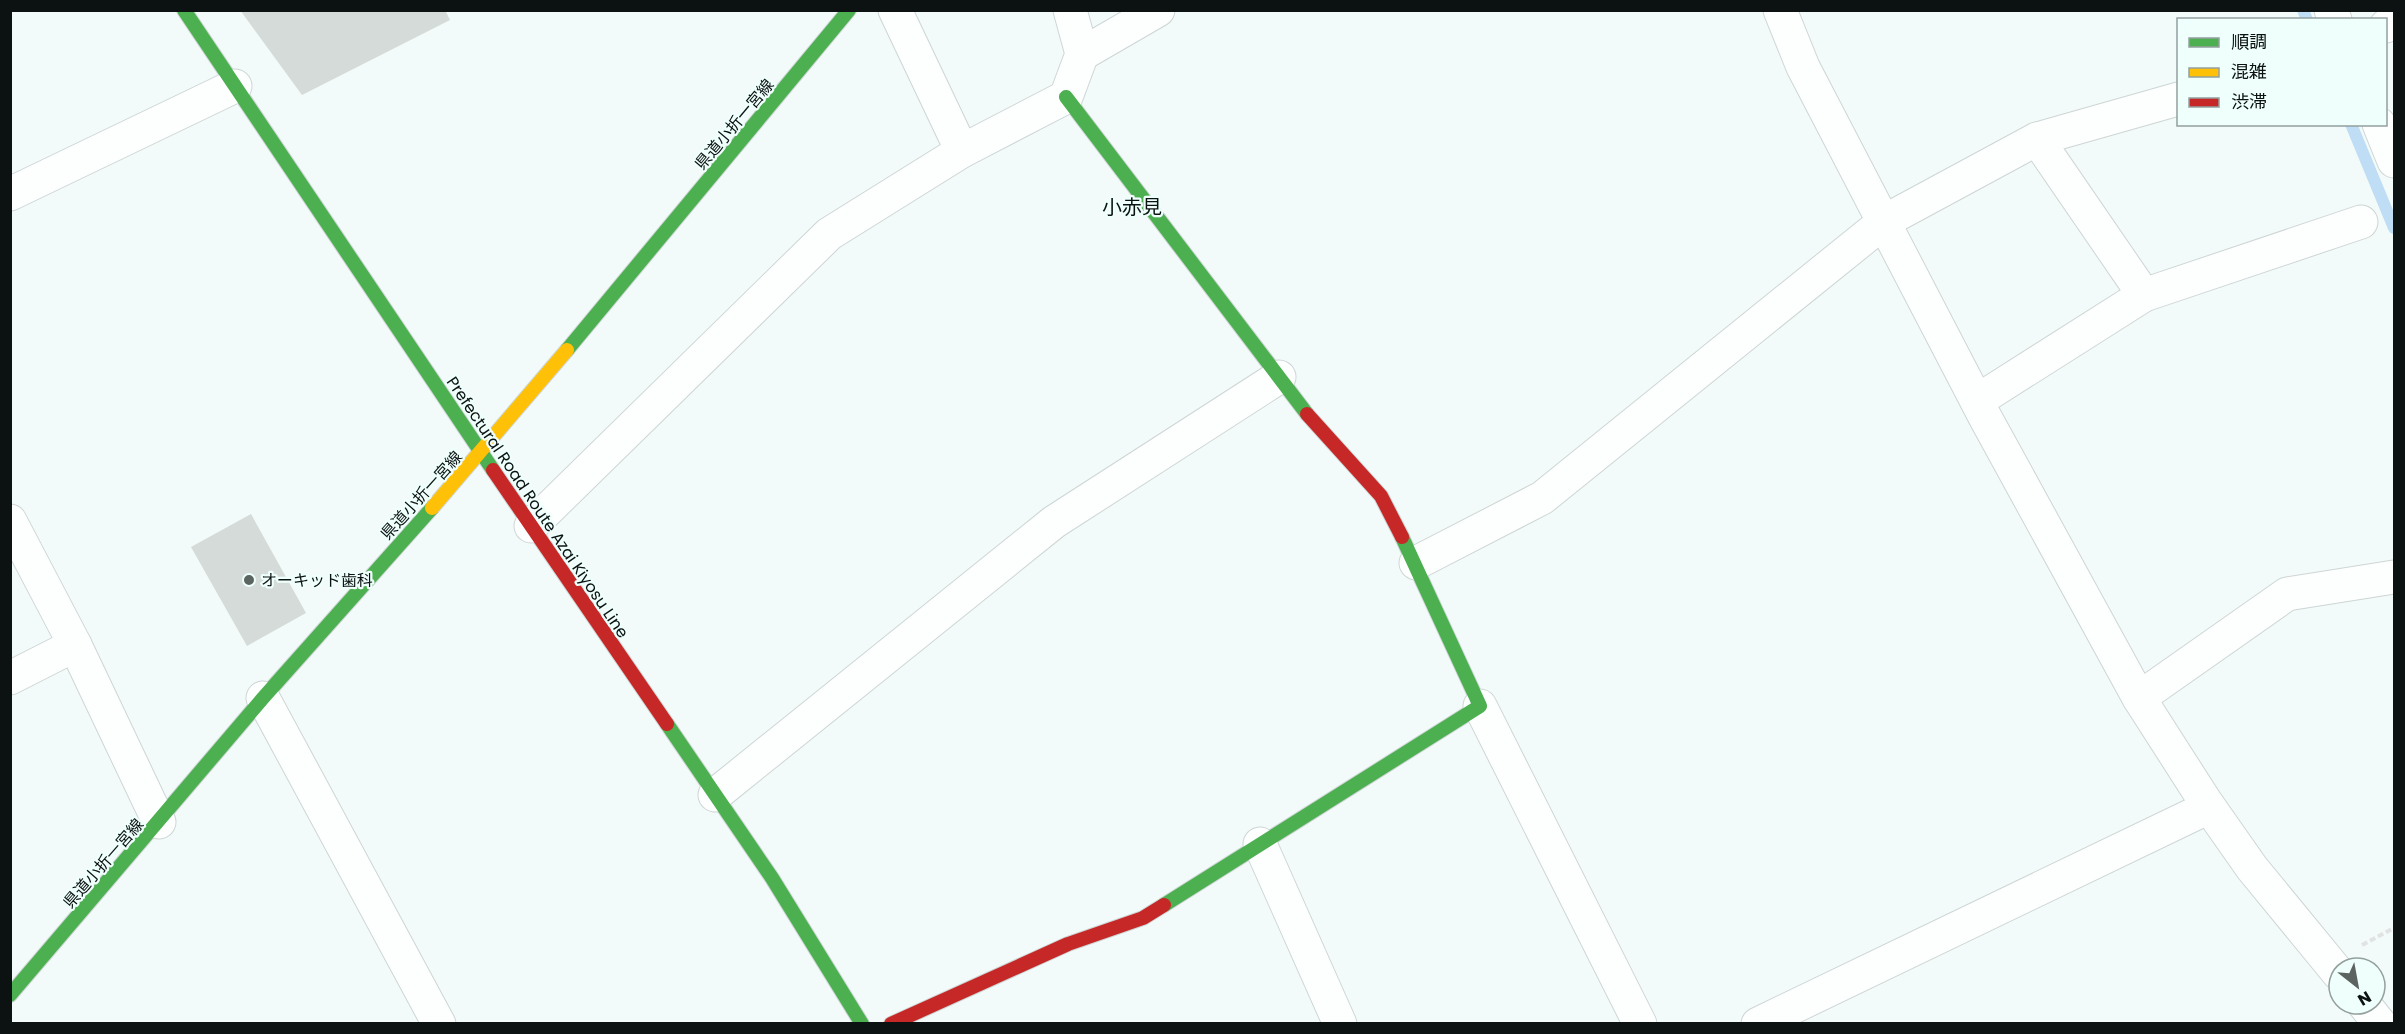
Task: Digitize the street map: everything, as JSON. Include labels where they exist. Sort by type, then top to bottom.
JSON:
[{"type":"main road","name":"Prefectural Road Route Azai Kiyosu Line","points":[[184,10],[481,453],[772,878],[862,1023]]},
{"type":"main road","name":"県道小折一宮線","points":[[10,995],[262,698],[481,453],[849,10]]},
{"type":"main road","points":[[891,1023],[1068,944],[1143,918],[1480,706],[1416,562],[1381,496],[1315,424],[1066,97]]},
{"type":"street","points":[[895,10],[962,151]]},
{"type":"street","points":[[531,526],[829,234],[962,151],[1066,97],[1082,54],[1070,10]]},
{"type":"street","points":[[1082,54],[1158,10]]},
{"type":"street","points":[[1780,10],[1803,67],[1977,401],[2139,698],[2209,807],[2252,868],[2327,959]]},
{"type":"street","points":[[10,194],[235,86]]},
{"type":"street","points":[[1416,562],[1542,498],[1885,221],[2037,139],[2177,99]]},
{"type":"street","points":[[2380,126],[2394,161]]},
{"type":"street","points":[[2037,139],[2144,295]]},
{"type":"street","points":[[1977,401],[2144,295],[2361,222]]},
{"type":"street","points":[[715,795],[1054,522],[1279,377]]},
{"type":"street","points":[[10,521],[75,645],[159,822]]},
{"type":"street","points":[[2139,698],[2287,594],[2394,577]]},
{"type":"street","points":[[10,678],[75,645]]},
{"type":"street","points":[[262,698],[439,1023]]},
{"type":"street","points":[[1480,706],[1640,1023]]},
{"type":"street","points":[[1758,1023],[2209,807]]},
{"type":"street","points":[[1260,844],[1340,1023]]},
{"type":"building","points":[[240,10],[445,10],[450,20],[302,95]]},
{"type":"building","name":"オーキッド歯科","points":[[251,514],[306,613],[247,646],[191,547]]},
{"type":"waterway","points":[[2303,10],[2306,18]]},
{"type":"waterway","points":[[2352,126],[2394,228]]},
{"type":"traffic: fast","points":[[184,10],[493,470]]},
{"type":"traffic: fast","points":[[567,350],[849,10]]},
{"type":"traffic: fast","points":[[1066,97],[1307,414]]},
{"type":"traffic: fast","points":[[10,995],[263,698],[432,508]]},
{"type":"traffic: fast","points":[[1164,905],[1480,706],[1402,537]]},
{"type":"traffic: fast","points":[[667,724],[772,878],[862,1024]]},
{"type":"traffic: slow","points":[[432,508],[567,350]]},
{"type":"traffic: jam","points":[[1307,414],[1381,496],[1402,537]]},
{"type":"traffic: jam","points":[[493,470],[667,724]]},
{"type":"traffic: jam","points":[[891,1024],[1068,944],[1143,918],[1164,905]]},
{"type":"place","name":"オーキッド歯科","points":[[249,580]]},
{"type":"district","name":"小赤見","points":[[1132,207]]}]
